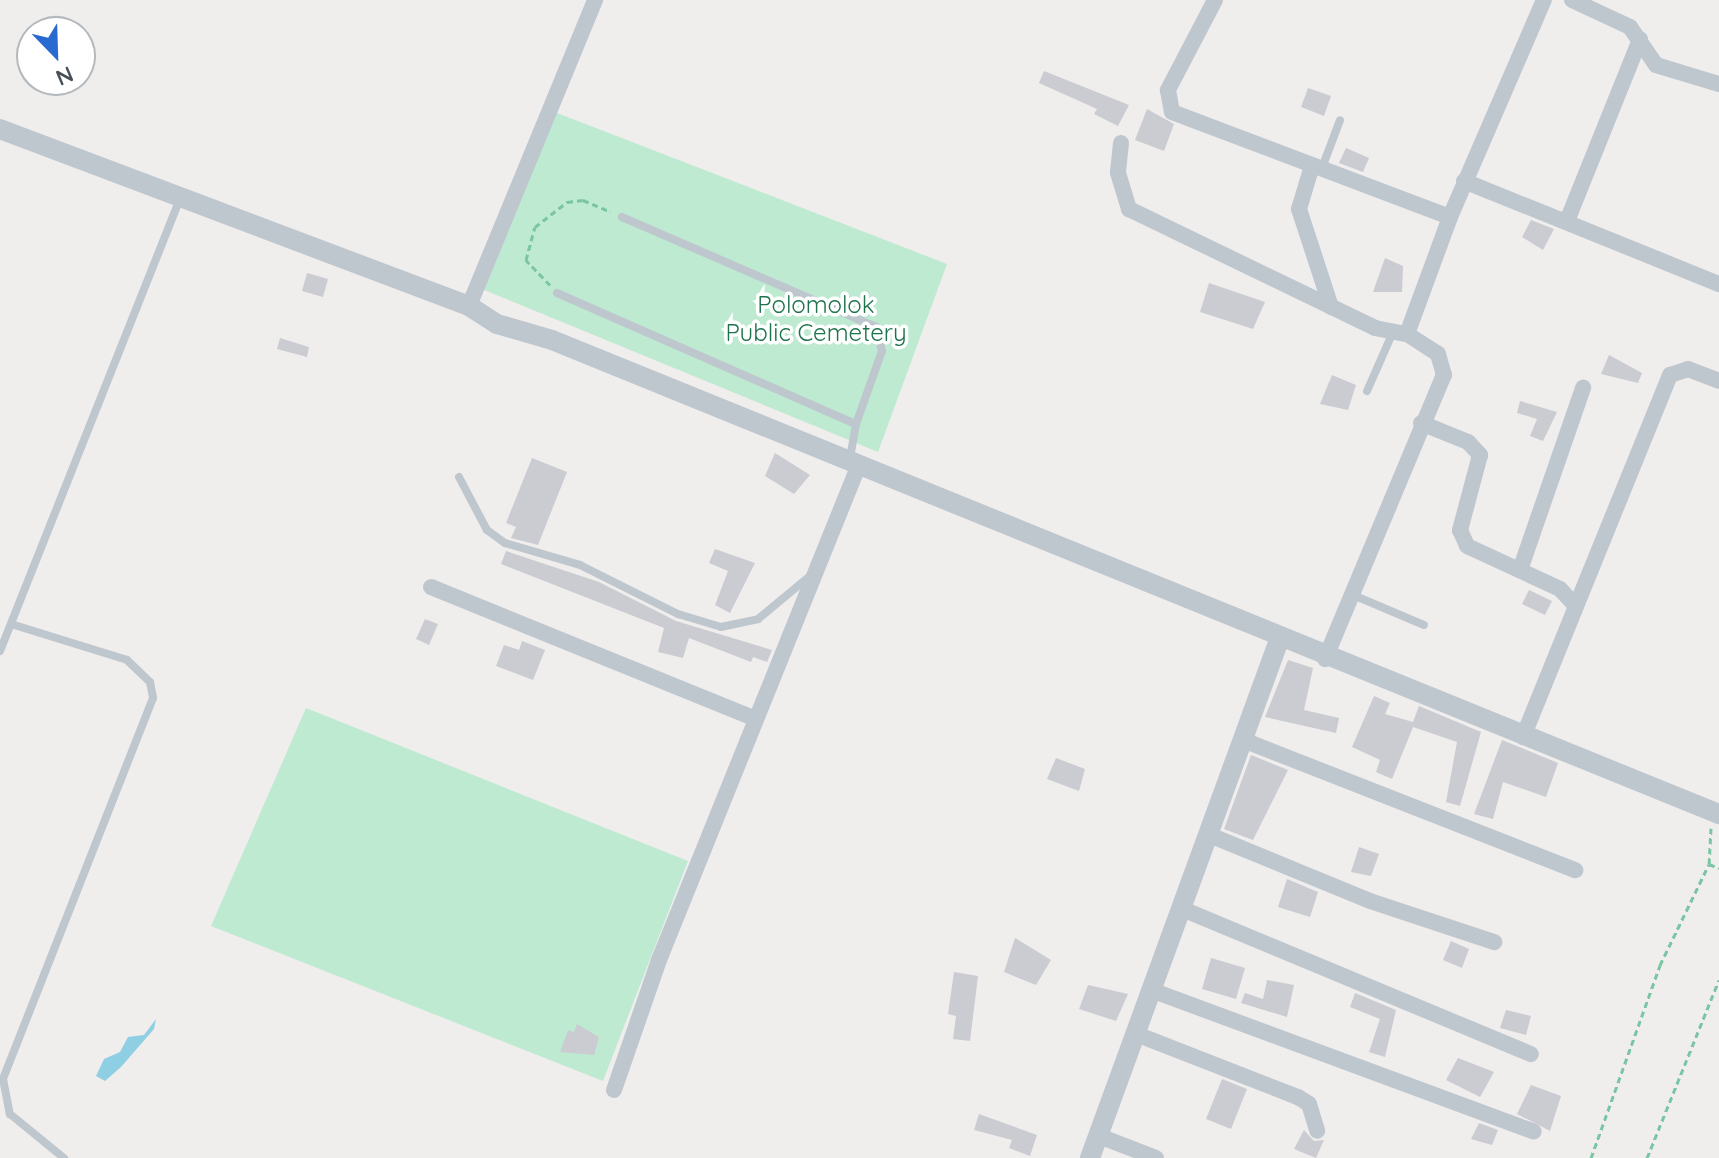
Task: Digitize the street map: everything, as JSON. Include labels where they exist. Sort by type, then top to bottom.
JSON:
[{"type":"street","points":[[469,306],[595,0]]},
{"type":"street","points":[[1215,0],[1168,90],[1172,112],[1316,171],[1450,217]]},
{"type":"street","points":[[1400,333],[1544,0]]},
{"type":"street","points":[[1572,0],[1630,27],[1656,65],[1719,84]]},
{"type":"street","points":[[1567,221],[1640,39]]},
{"type":"street","points":[[0,129],[179,201],[469,306],[497,324],[552,340],[1325,659],[1716,813]]},
{"type":"street","points":[[1121,143],[1118,173],[1129,209],[1331,307],[1400,333],[1438,354],[1444,375],[1421,423],[1325,659]]},
{"type":"street","points":[[1316,171],[1299,209],[1331,307]]},
{"type":"street","points":[[1464,181],[1719,284]]},
{"type":"street","points":[[1523,737],[1574,604],[1670,375],[1688,369],[1719,381]]},
{"type":"street","points":[[1520,570],[1583,388]]},
{"type":"street","points":[[1421,423],[1476,449],[1478,472],[1462,538],[1560,589],[1574,604]]},
{"type":"street","points":[[614,1090],[754,718],[816,571],[854,465]]},
{"type":"street","points":[[431,587],[754,718]]},
{"type":"street","points":[[1090,1158],[1279,640]]},
{"type":"street","points":[[1243,740],[1575,870]]},
{"type":"street","points":[[1207,834],[1370,901],[1494,942]]},
{"type":"street","points":[[1180,908],[1531,1054]]},
{"type":"street","points":[[1151,990],[1534,1132]]},
{"type":"street","points":[[1136,1034],[1298,1097],[1309,1104],[1317,1131]]},
{"type":"street","points":[[1099,1136],[1156,1158]]},
{"type":"lane","points":[[1316,171],[1340,120]]},
{"type":"lane","points":[[0,651],[179,201]]},
{"type":"lane","points":[[622,217],[876,327],[882,351],[856,424],[854,465]]},
{"type":"lane","points":[[557,293],[856,424]]},
{"type":"lane","points":[[1367,391],[1400,333]]},
{"type":"lane","points":[[459,477],[487,530],[505,543],[580,565],[678,614],[721,627],[758,619],[816,571]]},
{"type":"lane","points":[[1353,595],[1424,625]]},
{"type":"lane","points":[[11,624],[127,660],[150,682],[153,698],[3,1079],[10,1114],[64,1158]]},
{"type":"path","points":[[557,293],[526,260],[535,227],[552,210],[583,200],[622,217]]},
{"type":"path","points":[[1591,1158],[1660,965],[1709,864],[1716,813]]},
{"type":"path","points":[[1709,864],[1719,868]]},
{"type":"path","points":[[1647,1158],[1719,980]]},
{"type":"green space","name":"Polomolok Public Cemetery","points":[[552,111],[947,264],[878,452],[477,287]]},
{"type":"green space","points":[[306,708],[688,861],[603,1081],[211,926]]},
{"type":"water","points":[[156,1019],[154,1029],[121,1067],[105,1081],[96,1076],[104,1059],[120,1052],[128,1037],[144,1035]]},
{"type":"building","points":[[1044,71],[1129,105],[1118,126],[1094,114],[1097,109],[1039,83]]},
{"type":"building","points":[[1308,88],[1331,96],[1324,116],[1301,107]]},
{"type":"building","points":[[1147,109],[1174,124],[1164,151],[1135,140]]},
{"type":"building","points":[[1346,148],[1369,158],[1363,172],[1339,163]]},
{"type":"building","points":[[1531,220],[1554,229],[1543,250],[1522,237]]},
{"type":"building","points":[[1385,258],[1403,266],[1402,292],[1373,292]]},
{"type":"building","points":[[307,273],[328,279],[323,297],[302,291]]},
{"type":"building","points":[[1209,283],[1265,302],[1253,329],[1200,312]]},
{"type":"building","points":[[280,338],[309,347],[307,357],[277,349]]},
{"type":"building","points":[[1609,355],[1642,373],[1638,383],[1601,374]]},
{"type":"building","points":[[1332,375],[1356,385],[1348,410],[1320,404]]},
{"type":"building","points":[[1520,401],[1557,412],[1543,441],[1530,436],[1537,419],[1517,413]]},
{"type":"building","points":[[775,453],[810,475],[794,494],[765,476]]},
{"type":"building","points":[[532,458],[567,472],[538,545],[511,538],[516,527],[506,523]]},
{"type":"building","points":[[715,549],[755,563],[730,613],[715,605],[728,571],[709,563]]},
{"type":"building","points":[[506,551],[599,582],[676,621],[772,650],[767,662],[753,657],[751,662],[689,638],[683,658],[658,652],[664,628],[501,564]]},
{"type":"building","points":[[1529,590],[1552,601],[1545,615],[1522,604]]},
{"type":"building","points":[[425,619],[438,624],[429,645],[416,639]]},
{"type":"building","points":[[522,641],[545,650],[533,680],[496,666],[504,645],[519,650]]},
{"type":"building","points":[[1288,660],[1313,668],[1304,710],[1339,718],[1336,733],[1265,717]]},
{"type":"building","points":[[1374,696],[1390,703],[1385,714],[1413,722],[1419,706],[1481,732],[1460,806],[1446,802],[1457,742],[1413,727],[1392,779],[1376,772],[1380,760],[1352,747]]},
{"type":"building","points":[[1502,740],[1558,763],[1546,797],[1503,782],[1493,819],[1474,814]]},
{"type":"building","points":[[1251,755],[1288,770],[1253,840],[1224,829]]},
{"type":"building","points":[[1056,758],[1085,769],[1079,791],[1047,779]]},
{"type":"building","points":[[1359,847],[1379,854],[1371,876],[1351,872]]},
{"type":"building","points":[[1287,879],[1318,892],[1310,917],[1278,907]]},
{"type":"building","points":[[1015,938],[1051,960],[1036,985],[1004,972]]},
{"type":"building","points":[[1451,941],[1469,949],[1462,968],[1443,960]]},
{"type":"building","points":[[1211,958],[1245,968],[1236,999],[1202,989]]},
{"type":"building","points":[[954,972],[978,976],[970,1041],[953,1039],[956,1016],[948,1014]]},
{"type":"building","points":[[1267,980],[1294,985],[1287,1017],[1241,1003],[1245,993],[1263,999]]},
{"type":"building","points":[[1088,985],[1128,994],[1116,1021],[1079,1009]]},
{"type":"building","points":[[1355,993],[1396,1010],[1385,1057],[1369,1052],[1380,1019],[1350,1007]]},
{"type":"building","points":[[1506,1010],[1531,1016],[1526,1035],[1500,1028]]},
{"type":"building","points":[[577,1024],[599,1037],[594,1055],[560,1052],[568,1030],[574,1032]]},
{"type":"building","points":[[1458,1058],[1494,1072],[1480,1097],[1446,1080]]},
{"type":"building","points":[[1222,1079],[1247,1089],[1231,1129],[1206,1119]]},
{"type":"building","points":[[1531,1085],[1561,1096],[1550,1131],[1517,1114]]},
{"type":"building","points":[[979,1114],[1037,1135],[1030,1156],[1009,1148],[1012,1140],[974,1130]]},
{"type":"building","points":[[1479,1123],[1498,1130],[1492,1145],[1471,1139]]},
{"type":"building","points":[[1304,1130],[1314,1141],[1324,1140],[1316,1158],[1294,1149]]}]
